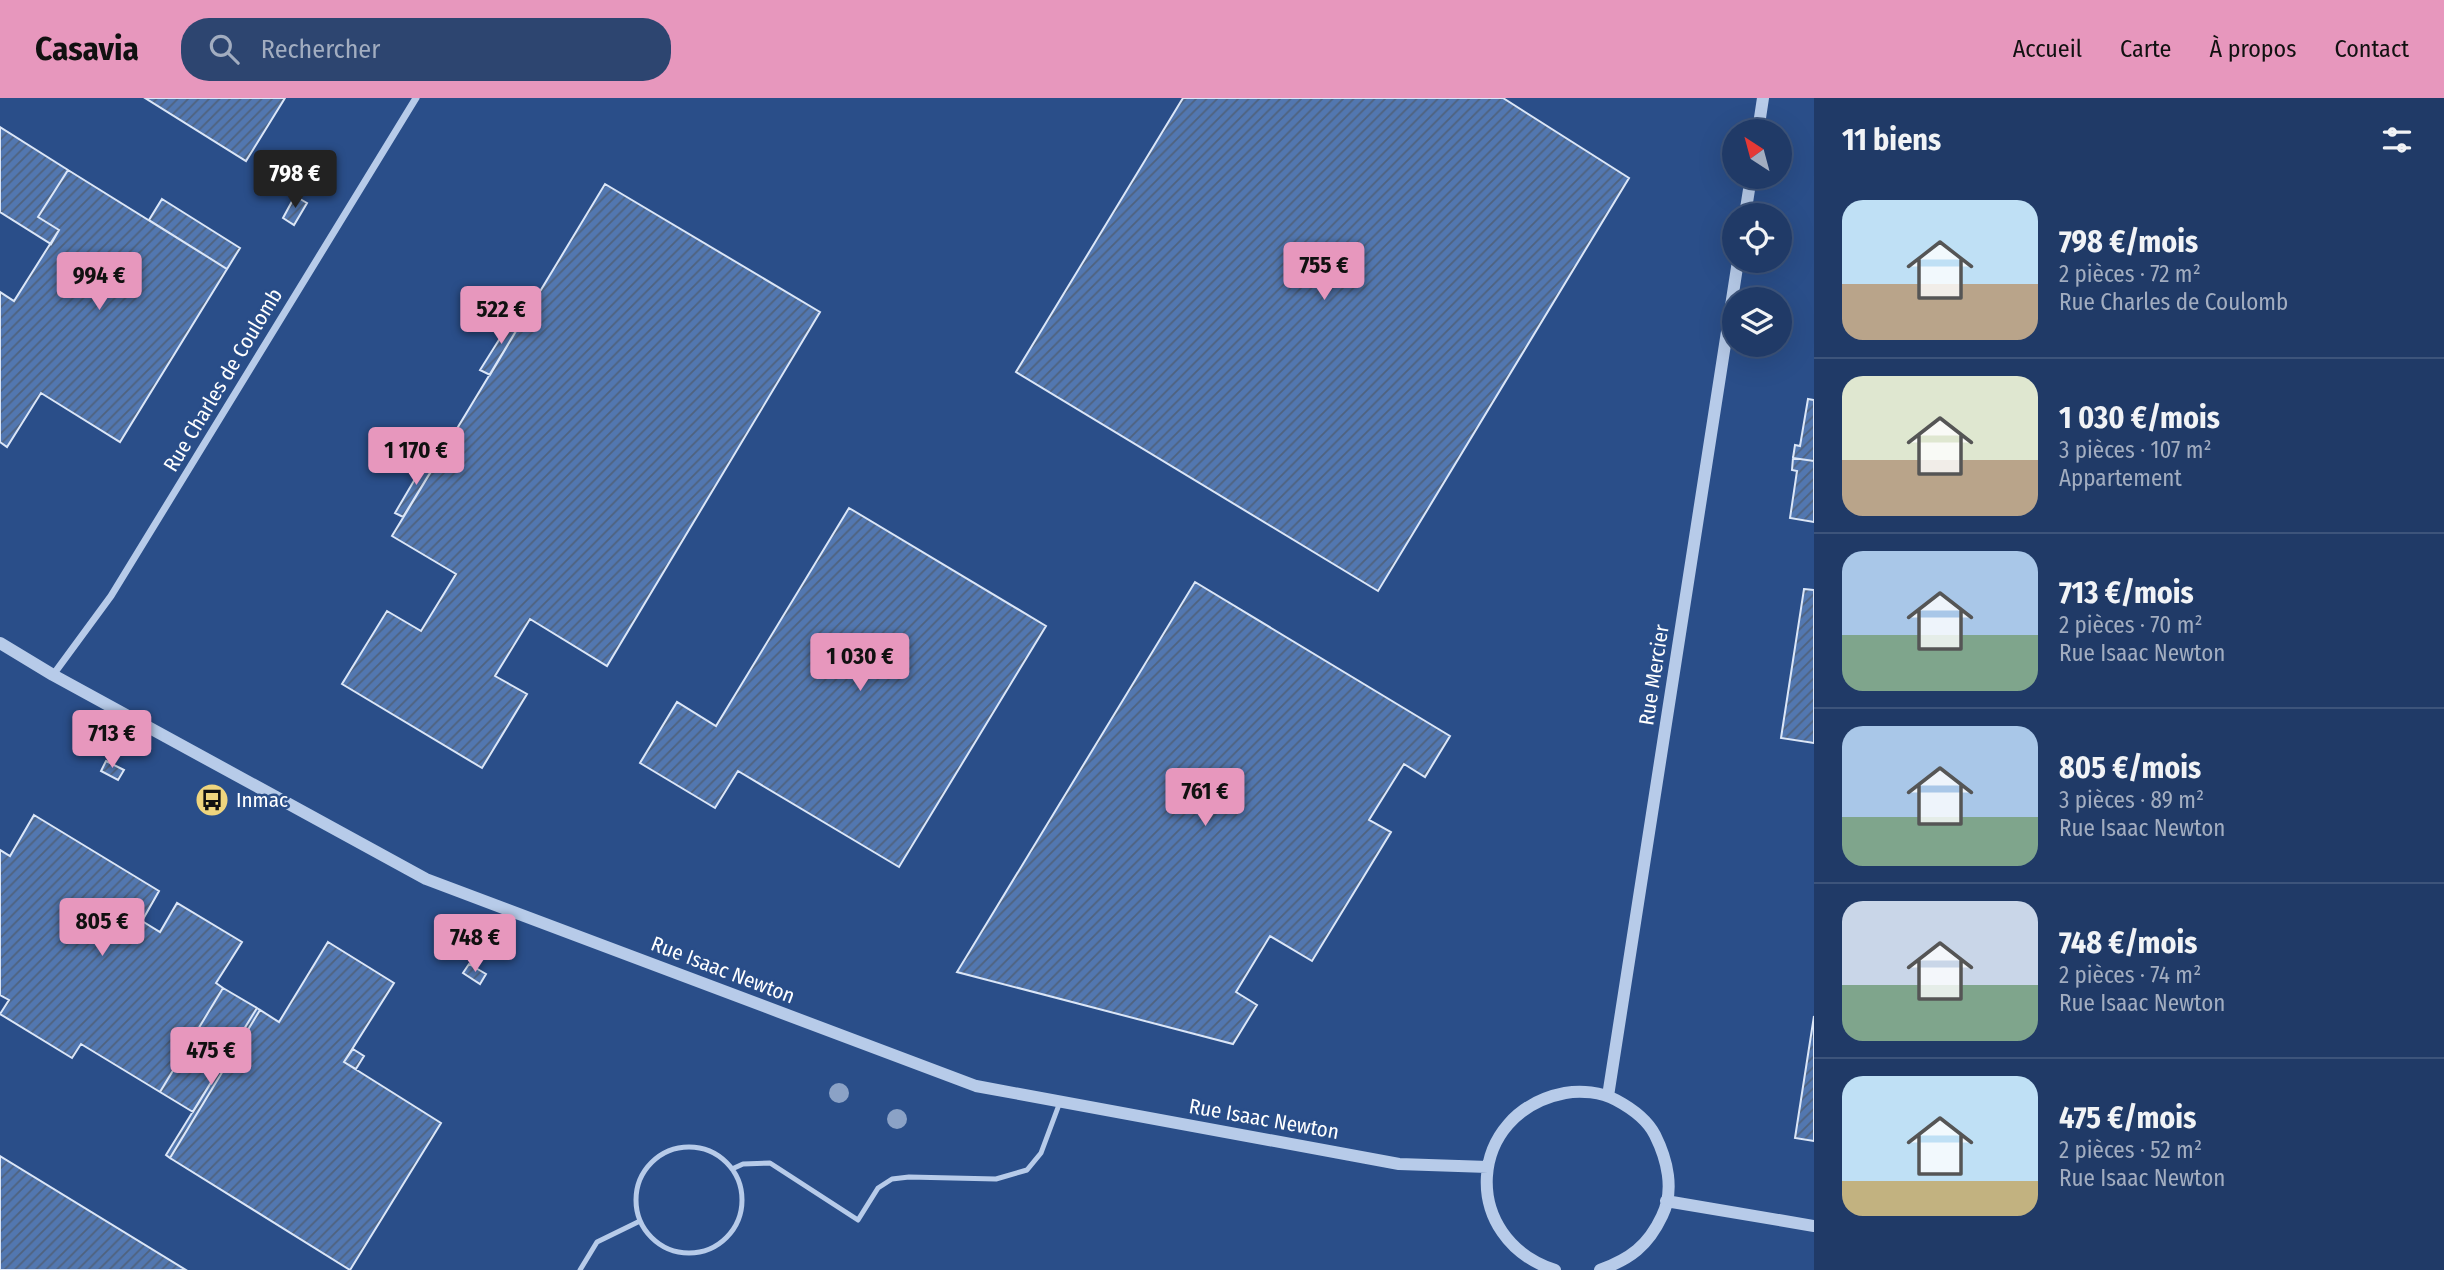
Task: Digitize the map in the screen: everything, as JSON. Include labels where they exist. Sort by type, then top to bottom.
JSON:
[{"type":"street","name":"Rue Charles de Coulomb","points":[[53,675],[111,596],[416,98]]},
{"type":"street","points":[[1760,119],[1763,98]]},
{"type":"street","name":"Rue Mercier","points":[[1608,1096],[1736,273]]},
{"type":"street","name":"Rue Isaac Newton","points":[[0,643],[53,675],[426,878],[976,1086],[1399,1164],[1488,1167]]},
{"type":"street","points":[[1555,1270],[1536,1264],[1513,1247],[1496,1223],[1487,1196],[1488,1167],[1498,1137],[1518,1113],[1546,1097],[1577,1091],[1608,1096],[1633,1109],[1653,1129],[1665,1155],[1669,1182],[1664,1214],[1648,1241],[1624,1261],[1600,1270]]},
{"type":"street","points":[[1666,1201],[1814,1226]]},
{"type":"lane","points":[[732,1169],[743,1164],[770,1163],[858,1220],[878,1188],[892,1179],[996,1179],[1027,1170],[1041,1153],[1060,1101]]},
{"type":"lane","points":[[681,1147],[697,1147],[712,1151],[725,1160],[741,1186],[743,1201],[740,1218],[731,1234],[718,1245],[702,1252],[685,1254],[668,1250],[653,1240],[640,1221],[636,1210],[636,1192],[641,1176],[652,1161],[667,1151],[681,1147]]},
{"type":"lane","points":[[580,1270],[597,1242],[640,1221]]},
{"type":"building","points":[[145,98],[285,98],[246,161]]},
{"type":"building","points":[[1183,98],[1503,98],[1629,178],[1378,591],[1016,372]]},
{"type":"building","points":[[0,127],[68,170],[38,217],[59,230],[51,244],[0,212]]},
{"type":"building","points":[[68,170],[227,269],[120,442],[41,393],[7,447],[0,442],[0,292],[14,301],[59,230],[38,217]]},
{"type":"building","points":[[605,184],[820,312],[607,666],[530,619],[495,676],[527,694],[482,768],[342,684],[387,611],[421,631],[456,574],[392,536]]},
{"type":"building","points":[[295,196],[307,203],[294,225],[283,218]]},
{"type":"building","points":[[162,199],[240,248],[227,269],[149,220]]},
{"type":"building","points":[[514,316],[522,321],[490,375],[480,370]]},
{"type":"building","points":[[1808,399],[1814,400],[1814,461],[1793,458],[1795,445],[1800,446]]},
{"type":"building","points":[[428,457],[436,463],[403,517],[395,513]]},
{"type":"building","points":[[1793,458],[1814,461],[1814,522],[1790,518],[1797,471],[1792,470]]},
{"type":"building","points":[[849,508],[1046,626],[899,867],[738,771],[715,808],[640,763],[677,702],[716,726]]},
{"type":"building","points":[[1195,582],[1450,736],[1425,777],[1404,764],[1369,820],[1391,832],[1312,961],[1270,936],[1236,992],[1257,1005],[1233,1044],[957,972]]},
{"type":"building","points":[[1804,589],[1814,590],[1814,743],[1781,738]]},
{"type":"building","points":[[106,761],[124,770],[118,780],[101,771]]},
{"type":"building","points":[[34,815],[159,891],[142,921],[160,932],[177,903],[242,942],[216,983],[223,988],[160,1092],[81,1044],[72,1058],[0,1014],[9,1000],[0,995],[0,850],[10,856]]},
{"type":"building","points":[[328,942],[394,983],[344,1062],[441,1123],[350,1270],[170,1158],[260,1010],[279,1022]]},
{"type":"building","points":[[469,964],[486,974],[480,984],[463,973]]},
{"type":"building","points":[[223,988],[257,1008],[193,1112],[160,1092]]},
{"type":"building","points":[[257,1008],[260,1010],[170,1158],[166,1155]]},
{"type":"building","points":[[1814,1016],[1814,1141],[1795,1138]]},
{"type":"building","points":[[353,1049],[364,1056],[356,1069],[344,1062]]},
{"type":"building","points":[[0,1156],[186,1270],[0,1270]]},
{"type":"place","name":"Inmac","points":[[212,800]]}]
